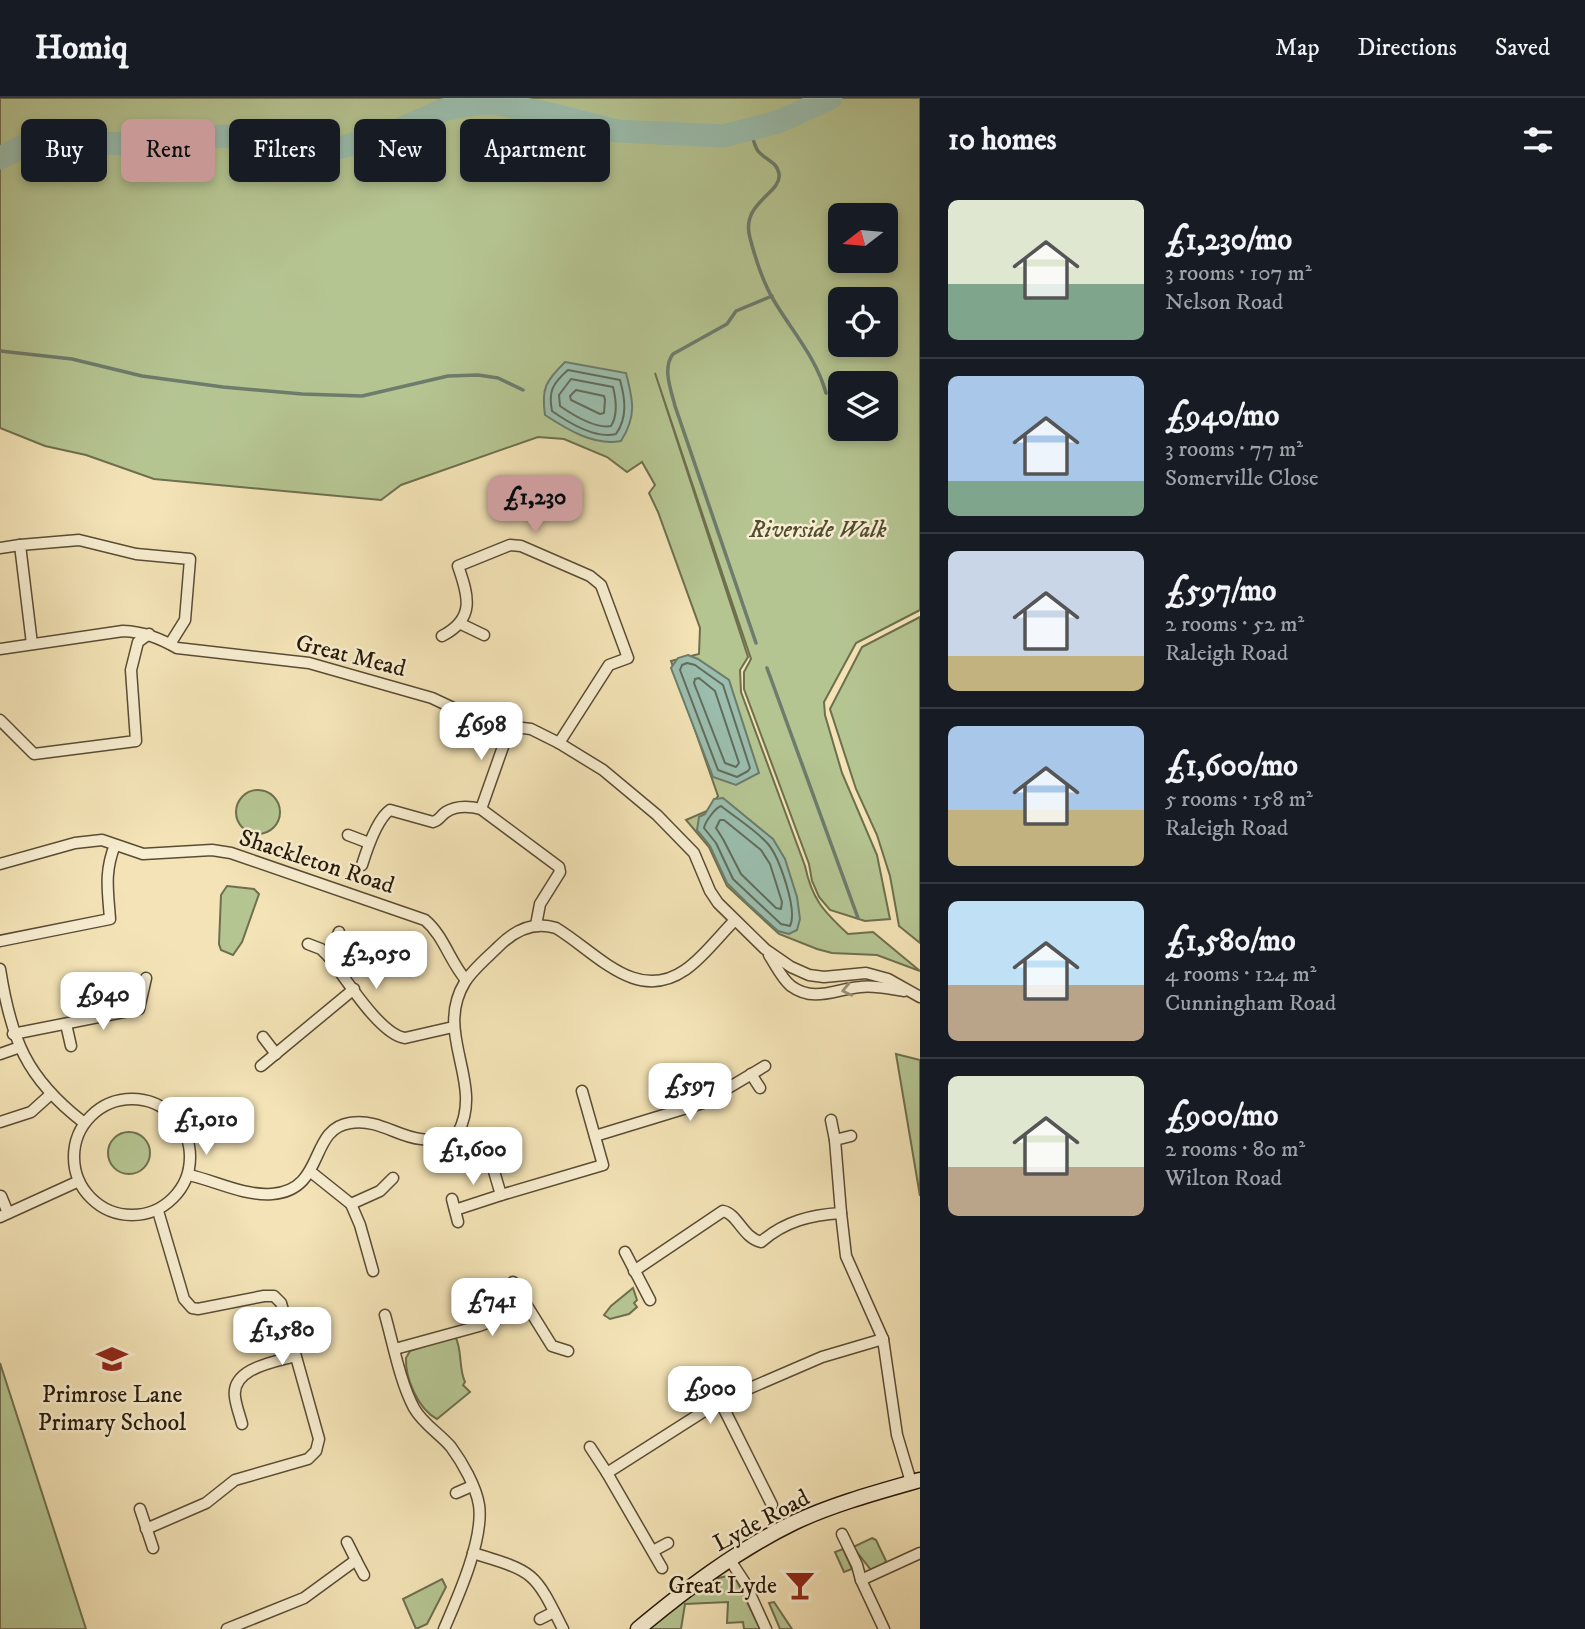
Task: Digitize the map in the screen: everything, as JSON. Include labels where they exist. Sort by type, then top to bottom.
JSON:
[{"type":"street","points":[[0,548],[79,540],[136,554],[190,559],[185,620],[170,644]]},
{"type":"street","points":[[20,545],[32,644]]},
{"type":"street","points":[[442,636],[461,624],[467,601],[467,590],[458,566],[510,545],[521,546],[578,571],[601,585],[628,658],[608,665],[559,743]]},
{"type":"street","points":[[461,624],[484,635]]},
{"type":"street","name":"Great Mead","points":[[0,649],[123,631],[149,634],[192,650],[309,663],[432,698],[468,715],[510,727],[531,729],[603,771],[673,830],[694,853],[710,891],[765,949],[791,967],[809,975],[824,977],[866,973],[888,979],[917,995]]},
{"type":"street","points":[[0,720],[34,754],[136,741],[131,670],[138,642],[149,634]]},
{"type":"street","points":[[481,809],[510,727]]},
{"type":"street","points":[[362,865],[382,815],[390,810],[433,822],[454,808],[467,806],[481,809],[559,867],[560,872],[540,904],[536,925]]},
{"type":"street","points":[[348,835],[369,843]]},
{"type":"street","name":"Shackleton Road","points":[[0,864],[75,843],[102,839],[143,854],[212,850],[231,853],[416,916],[431,925],[457,970],[466,980]]},
{"type":"street","points":[[0,941],[110,919],[106,875],[115,845]]},
{"type":"street","points":[[189,1175],[237,1189],[274,1194],[289,1190],[303,1181],[311,1172],[323,1141],[341,1125],[364,1122],[421,1141],[440,1140],[458,1133],[465,1120],[467,1092],[453,1027],[453,1013],[466,980],[502,943],[519,930],[536,925],[556,928],[625,977],[641,982],[657,982],[687,970],[735,920]]},
{"type":"street","points":[[329,957],[339,932]]},
{"type":"street","points":[[308,944],[321,949],[329,957],[384,1026],[398,1037],[405,1038],[453,1027]]},
{"type":"street","name":"Great Mead","points":[[765,949],[789,985],[805,993],[824,995],[861,987],[883,987],[917,995]]},
{"type":"street","points":[[0,970],[3,1004],[13,1034],[30,1068],[51,1094],[83,1122]]},
{"type":"street","points":[[13,1034],[139,1009],[146,978]]},
{"type":"street","points":[[261,1066],[354,989]]},
{"type":"street","points":[[66,1024],[71,1046]]},
{"type":"street","points":[[263,1037],[276,1054]]},
{"type":"street","points":[[0,1054],[20,1047]]},
{"type":"street","points":[[595,1136],[703,1103],[765,1066]]},
{"type":"street","points":[[751,1074],[760,1088]]},
{"type":"street","points":[[458,1222],[453,1204],[501,1195],[603,1165],[582,1091]]},
{"type":"street","points":[[0,1122],[31,1112],[51,1094]]},
{"type":"street","points":[[144,1098],[174,1117],[184,1134],[190,1154],[189,1175],[177,1197],[158,1211],[128,1216],[114,1212],[92,1198],[79,1181],[74,1153],[76,1136],[83,1122],[112,1101],[144,1098]]},
{"type":"street","points":[[831,1120],[846,1256],[883,1339],[897,1434],[915,1481]]},
{"type":"street","points":[[458,1133],[491,1161],[501,1195]]},
{"type":"street","points":[[835,1140],[851,1136]]},
{"type":"street","points":[[311,1172],[351,1204],[373,1271]]},
{"type":"street","points":[[351,1204],[380,1191],[393,1178]]},
{"type":"street","points":[[1,1196],[4,1215],[79,1181]]},
{"type":"street","points":[[146,1529],[206,1503],[235,1480],[308,1459],[316,1451],[319,1439],[281,1303],[274,1296],[192,1308],[184,1299],[158,1211]]},
{"type":"street","points":[[634,1271],[723,1211],[729,1212],[752,1240],[761,1242],[790,1222],[820,1214],[841,1213]]},
{"type":"street","points":[[625,1252],[649,1300]]},
{"type":"street","points":[[513,1282],[552,1346],[568,1351]]},
{"type":"street","points":[[395,1349],[479,1326],[497,1319],[524,1301]]},
{"type":"street","points":[[385,1315],[413,1407],[424,1422],[450,1446],[463,1465],[479,1504],[479,1527],[473,1553],[444,1629]]},
{"type":"street","points":[[607,1473],[720,1401],[822,1357],[883,1339]]},
{"type":"street","points":[[242,1424],[234,1395],[237,1384],[250,1370],[295,1356]]},
{"type":"street","points":[[720,1401],[772,1505]]},
{"type":"street","points":[[590,1447],[662,1568]]},
{"type":"street","name":"Lyde Road","points":[[638,1629],[684,1591],[793,1523],[870,1494],[915,1481]]},
{"type":"street","points":[[764,1490],[775,1483]]},
{"type":"street","points":[[456,1493],[472,1486]]},
{"type":"street","points":[[140,1509],[153,1548]]},
{"type":"street","points":[[842,1534],[884,1629]]},
{"type":"street","points":[[348,1542],[363,1575]]},
{"type":"street","points":[[653,1551],[668,1543]]},
{"type":"street","points":[[473,1553],[515,1566],[533,1576],[544,1590],[563,1629]]},
{"type":"street","points":[[862,1580],[920,1553]]},
{"type":"street","points":[[227,1629],[303,1598],[356,1560]]},
{"type":"street","points":[[730,1560],[745,1583],[766,1629]]},
{"type":"street","points":[[540,1619],[554,1612]]},
{"type":"green space","name":"Riverside Walk","points":[[0,98],[920,98],[920,610],[856,643],[824,702],[825,715],[842,773],[877,855],[890,919],[865,921],[830,910],[819,897],[812,881],[809,864],[744,689],[744,672],[751,659],[655,373],[748,657],[740,670],[741,692],[811,887],[825,911],[848,934],[873,932],[920,971],[877,955],[832,953],[779,934],[727,886],[709,847],[686,820],[707,811],[718,796],[671,661],[699,654],[700,628],[649,493],[655,485],[642,462],[627,472],[607,457],[564,439],[538,437],[401,485],[381,500],[154,479],[86,455],[45,446],[0,428]]},
{"type":"green space","points":[[920,617],[920,943],[899,926],[890,876],[877,835],[856,789],[830,709],[862,647]]},
{"type":"green space","points":[[258,790],[273,797],[280,812],[273,827],[258,834],[243,827],[236,812],[243,797]]},
{"type":"green space","points":[[227,886],[254,889],[259,894],[242,942],[233,955],[221,950],[219,944],[221,895]]},
{"type":"green space","points":[[896,1054],[920,1060],[920,1196]]},
{"type":"green space","points":[[129,1132],[144,1138],[150,1153],[144,1168],[129,1174],[114,1168],[108,1153],[114,1138]]},
{"type":"green space","points":[[633,1288],[637,1300],[634,1303],[637,1307],[629,1314],[610,1319],[604,1315],[611,1306]]},
{"type":"green space","points":[[455,1336],[465,1382],[463,1385],[470,1392],[437,1419],[424,1408],[414,1392],[406,1358],[410,1351]]},
{"type":"green space","points":[[0,1363],[86,1629],[0,1629]]},
{"type":"green space","points":[[872,1538],[876,1540],[886,1561],[871,1570],[853,1547]]},
{"type":"green space","points":[[843,1549],[852,1569],[844,1572],[835,1552]]},
{"type":"green space","points":[[727,1576],[737,1581],[760,1629],[744,1629],[743,1622],[727,1623],[728,1602],[685,1604],[681,1629],[649,1629],[695,1590]]},
{"type":"green space","points":[[442,1579],[446,1587],[427,1624],[416,1629],[403,1599]]},
{"type":"green space","points":[[774,1602],[792,1629],[780,1629],[769,1603]]},
{"type":"water","points":[[565,362],[626,373],[632,408],[630,424],[621,441],[591,439],[545,415],[546,386]]},
{"type":"water","points":[[688,655],[729,680],[759,773],[736,785],[713,777],[671,668],[678,658]]},
{"type":"water","points":[[723,798],[773,839],[785,859],[797,897],[800,919],[797,930],[789,934],[778,931],[727,883],[710,846],[697,830],[699,817],[705,814],[714,799]]},
{"type":"waterway","points":[[0,158],[21,147],[66,143],[148,144],[223,136],[319,149],[339,148],[387,135],[443,110],[492,103],[617,131],[723,136],[778,122],[831,98]]},
{"type":"waterway","points":[[750,131],[758,151],[773,163],[779,174],[778,181],[751,216],[748,226],[752,245],[769,292],[810,356],[826,393]]},
{"type":"waterway","points":[[756,643],[675,406],[668,366],[673,354],[727,324],[736,311],[772,296]]},
{"type":"waterway","points":[[0,351],[72,359],[142,376],[302,394],[362,396],[448,376],[478,375],[498,378],[523,390]]},
{"type":"waterway","points":[[767,668],[858,918]]},
{"type":"place","name":"Primrose Lane Primary School","points":[[112,1359]]},
{"type":"place","name":"Great Lyde","points":[[800,1585]]}]
